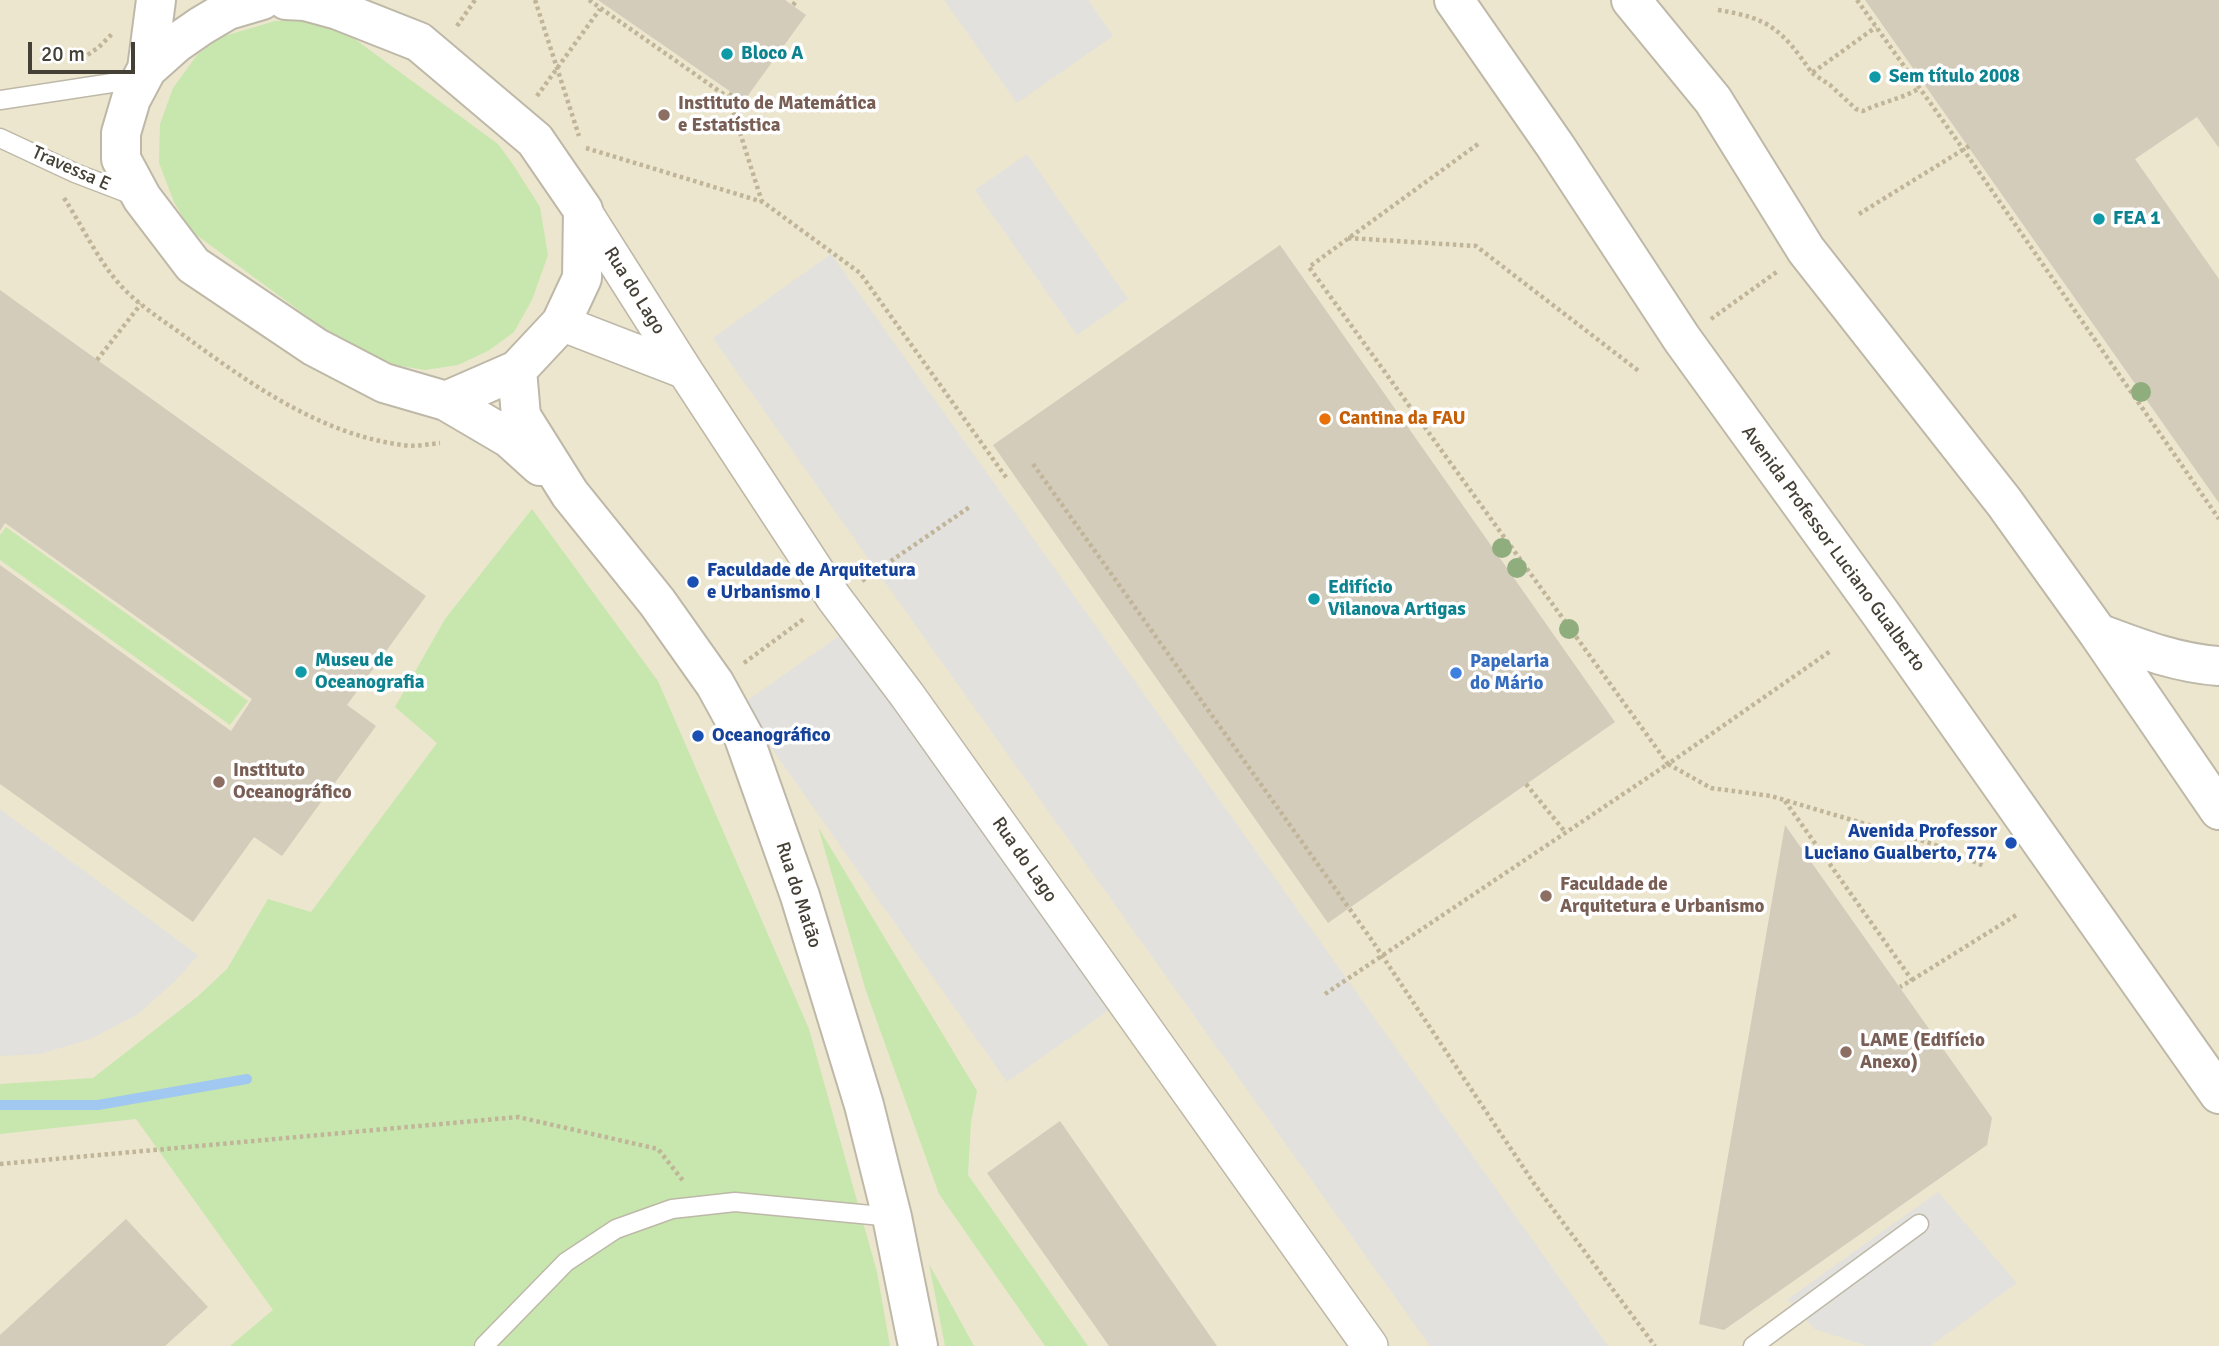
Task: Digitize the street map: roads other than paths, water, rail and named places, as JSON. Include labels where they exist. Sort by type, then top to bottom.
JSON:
[{"type":"street","points":[[144,74],[156,0]]},
{"type":"street","points":[[144,74],[175,44],[201,26],[228,10],[262,0]]},
{"type":"street","points":[[286,0],[305,1],[338,10],[419,42]]},
{"type":"street","points":[[369,0],[535,141],[583,210],[582,278],[561,323],[517,370],[446,401]]},
{"type":"street","name":"Avenida Professor Luciano Gualberto","points":[[1454,0],[1556,147],[1682,339],[1881,614],[2219,1094]]},
{"type":"street","points":[[1631,0],[1713,100],[1806,250],[2004,502],[2098,632],[2219,810]]},
{"type":"street","name":"Rua do Matão","points":[[144,74],[131,99],[121,133],[121,159],[142,198],[193,265],[315,347],[383,383],[446,401],[509,438],[570,494]]},
{"type":"street","name":"Rua do Lago","points":[[583,210],[834,597],[907,695],[1370,1346]]},
{"type":"street","name":"Rua do Lago","points":[[561,323],[685,371]]},
{"type":"street","name":"Rua do Matão","points":[[517,370],[521,415],[570,494],[657,602],[715,684],[743,735],[800,896],[863,1105],[892,1217],[918,1346]]},
{"type":"street","points":[[2098,632],[2145,651],[2189,664],[2219,666]]},
{"type":"lane","points":[[0,100],[144,74]]},
{"type":"lane","name":"Travessa E","points":[[0,138],[75,173],[142,198]]},
{"type":"lane","points":[[484,1346],[566,1262],[616,1229],[673,1209],[735,1202],[892,1217]]},
{"type":"lane","points":[[1753,1346],[1919,1224]]},
{"type":"waterway","points":[[0,1105],[98,1105],[247,1079]]},
{"type":"place","name":"Bloco A","points":[[727,54]]},
{"type":"place","name":"Sem título 2008","points":[[1875,77]]},
{"type":"place","name":"Instituto de Matemática e Estatística","points":[[664,115]]},
{"type":"place","name":"FEA 1","points":[[2099,219]]},
{"type":"place","name":"Cantina da FAU","points":[[1325,419]]},
{"type":"place","name":"Faculdade de Arquitetura e Urbanismo I","points":[[693,582]]},
{"type":"place","name":"Edifício Vilanova Artigas","points":[[1314,599]]},
{"type":"place","name":"Museu de Oceanografia","points":[[301,672]]},
{"type":"place","name":"Papelaria do Mário","points":[[1456,673]]},
{"type":"place","name":"Oceanográfico","points":[[698,736]]},
{"type":"place","name":"Instituto Oceanográfico","points":[[219,782]]},
{"type":"place","name":"Avenida Professor Luciano Gualberto, 774","points":[[2011,843]]},
{"type":"place","name":"Faculdade de Arquitetura e Urbanismo","points":[[1546,896]]},
{"type":"place","name":"LAME (Edifício Anexo)","points":[[1846,1052]]}]
